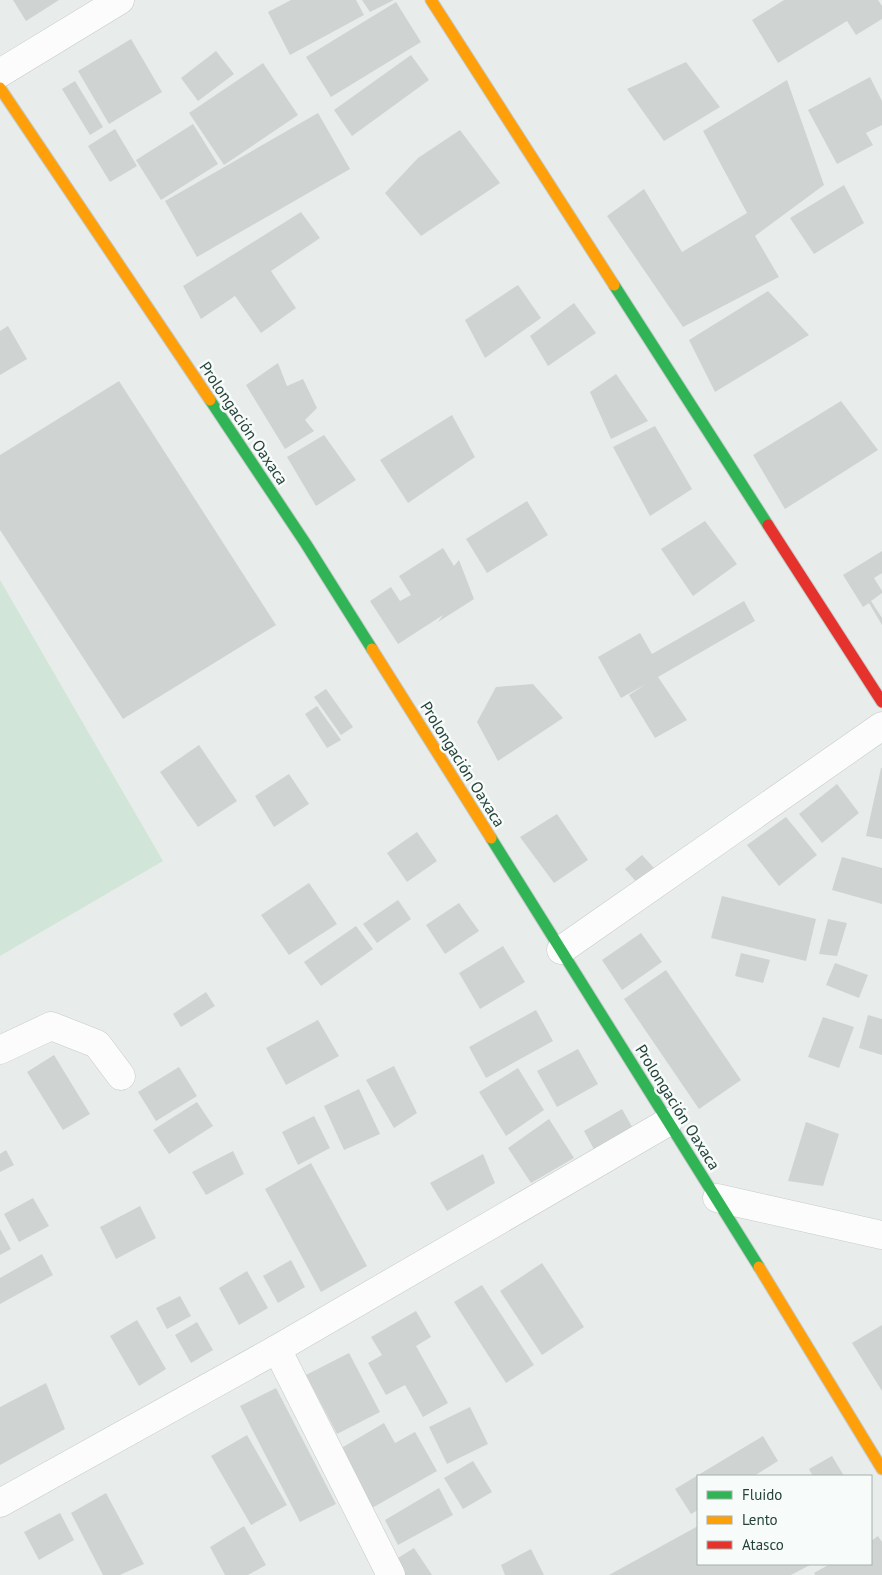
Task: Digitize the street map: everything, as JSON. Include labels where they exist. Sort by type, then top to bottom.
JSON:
[{"type":"street","points":[[0,73],[120,0]]},
{"type":"street","points":[[431,0],[882,702]]},
{"type":"street","name":"Prolongación Oaxaca","points":[[0,88],[306,544],[717,1198],[882,1469]]},
{"type":"street","points":[[561,950],[882,726]]},
{"type":"street","points":[[0,1050],[51,1026],[96,1044],[121,1076]]},
{"type":"street","points":[[0,1503],[276,1349],[668,1122]]},
{"type":"street","points":[[717,1198],[882,1235]]},
{"type":"street","points":[[276,1349],[391,1575]]},
{"type":"green space","points":[[0,580],[163,861],[0,956]]},
{"type":"building","points":[[13,0],[59,0],[26,21]]},
{"type":"building","points":[[291,0],[356,0],[364,15],[290,55],[268,12]]},
{"type":"building","points":[[362,0],[394,0],[370,12]]},
{"type":"building","points":[[784,0],[878,0],[882,6],[882,19],[856,35],[847,21],[778,63],[752,20]]},
{"type":"building","points":[[396,2],[421,42],[331,97],[306,57]]},
{"type":"building","points":[[131,39],[162,92],[109,124],[78,71]]},
{"type":"building","points":[[216,51],[234,74],[198,101],[181,78]]},
{"type":"building","points":[[411,55],[429,80],[352,136],[334,110]]},
{"type":"building","points":[[686,62],[720,107],[664,141],[627,89]]},
{"type":"building","points":[[263,63],[298,115],[224,165],[189,113]]},
{"type":"building","points":[[870,77],[882,101],[882,125],[866,133],[873,145],[837,164],[808,110]]},
{"type":"building","points":[[787,80],[824,185],[755,236],[779,277],[683,327],[607,216],[644,189],[682,252],[747,213],[703,131]]},
{"type":"building","points":[[75,81],[103,127],[90,135],[62,89]]},
{"type":"building","points":[[318,113],[350,169],[197,257],[165,201]]},
{"type":"building","points":[[193,124],[218,164],[161,200],[136,160]]},
{"type":"building","points":[[115,129],[137,166],[110,182],[88,146]]},
{"type":"building","points":[[460,130],[500,183],[421,236],[385,193],[418,158]]},
{"type":"building","points":[[844,185],[864,223],[814,254],[790,218]]},
{"type":"building","points":[[301,212],[320,238],[271,271],[296,308],[261,333],[235,296],[201,319],[183,286]]},
{"type":"building","points":[[518,285],[541,318],[485,358],[465,320]]},
{"type":"building","points":[[768,291],[809,335],[715,392],[689,340]]},
{"type":"building","points":[[574,303],[596,333],[548,366],[530,336]]},
{"type":"building","points":[[8,326],[27,359],[0,375],[0,331]]},
{"type":"building","points":[[278,363],[287,386],[303,379],[317,408],[305,420],[314,431],[285,449],[246,385]]},
{"type":"building","points":[[616,374],[648,421],[611,439],[590,392]]},
{"type":"building","points":[[119,381],[276,625],[123,719],[0,530],[0,455]]},
{"type":"building","points":[[841,401],[878,450],[785,509],[753,455]]},
{"type":"building","points":[[452,415],[475,457],[408,503],[380,460]]},
{"type":"building","points":[[655,426],[692,489],[650,516],[613,447]]},
{"type":"building","points":[[324,435],[356,480],[316,506],[287,457]]},
{"type":"building","points":[[527,501],[548,535],[487,573],[466,539]]},
{"type":"building","points":[[705,521],[737,564],[693,596],[661,549]]},
{"type":"building","points":[[443,548],[454,566],[459,560],[474,599],[438,622],[443,615],[398,644],[370,601],[391,587],[400,601],[411,595],[399,576]]},
{"type":"building","points":[[882,551],[882,573],[874,578],[882,593],[871,601],[882,618],[882,625],[869,603],[863,607],[843,575]]},
{"type":"building","points":[[744,601],[755,621],[658,677],[687,720],[655,738],[629,695],[646,684],[621,698],[598,657],[640,633],[652,654]]},
{"type":"building","points":[[533,684],[563,718],[498,761],[477,722],[496,687]]},
{"type":"building","points":[[326,689],[353,727],[341,735],[314,697]]},
{"type":"building","points":[[317,706],[341,740],[327,748],[305,714]]},
{"type":"building","points":[[199,745],[237,801],[198,827],[160,772]]},
{"type":"building","points":[[882,768],[882,839],[866,836]]},
{"type":"building","points":[[289,774],[309,804],[274,827],[255,796]]},
{"type":"building","points":[[837,784],[859,813],[822,843],[799,814]]},
{"type":"building","points":[[557,814],[588,860],[554,883],[520,837]]},
{"type":"building","points":[[786,817],[817,855],[779,886],[747,845]]},
{"type":"building","points":[[417,832],[437,861],[407,882],[387,853]]},
{"type":"building","points":[[642,855],[656,870],[639,885],[625,869]]},
{"type":"building","points":[[842,857],[882,868],[882,904],[832,890]]},
{"type":"building","points":[[309,883],[337,924],[289,955],[261,915]]},
{"type":"building","points":[[722,896],[816,919],[806,961],[711,938]]},
{"type":"building","points":[[398,900],[411,919],[377,943],[363,924]]},
{"type":"building","points":[[459,903],[479,931],[445,954],[426,925]]},
{"type":"building","points":[[828,919],[847,923],[837,956],[819,954]]},
{"type":"building","points":[[356,926],[373,949],[321,986],[304,962]]},
{"type":"building","points":[[641,933],[662,962],[622,990],[602,960]]},
{"type":"building","points":[[503,946],[525,982],[480,1009],[459,973]]},
{"type":"building","points":[[741,953],[770,960],[763,983],[735,976]]},
{"type":"building","points":[[835,963],[868,975],[859,998],[826,985]]},
{"type":"building","points":[[666,970],[741,1080],[699,1109],[624,999]]},
{"type":"building","points":[[206,992],[215,1006],[181,1027],[173,1014]]},
{"type":"building","points":[[536,1010],[553,1041],[486,1078],[469,1047]]},
{"type":"building","points":[[868,1015],[882,1019],[882,1055],[859,1048]]},
{"type":"building","points":[[823,1017],[854,1027],[839,1068],[808,1057]]},
{"type":"building","points":[[318,1020],[339,1056],[286,1085],[266,1048]]},
{"type":"building","points":[[578,1049],[598,1084],[557,1107],[537,1071]]},
{"type":"building","points":[[54,1055],[90,1114],[63,1130],[27,1072]]},
{"type":"building","points":[[394,1066],[417,1113],[394,1128],[366,1080]]},
{"type":"building","points":[[179,1067],[197,1096],[156,1121],[138,1092]]},
{"type":"building","points":[[518,1068],[544,1110],[506,1136],[479,1092]]},
{"type":"building","points":[[359,1089],[380,1134],[344,1150],[324,1106]]},
{"type":"building","points":[[197,1102],[213,1126],[169,1154],[153,1130]]},
{"type":"building","points":[[622,1109],[635,1132],[596,1153],[584,1131]]},
{"type":"building","points":[[314,1116],[330,1148],[298,1165],[282,1132]]},
{"type":"building","points":[[549,1119],[574,1158],[531,1183],[508,1148]]},
{"type":"building","points":[[806,1122],[839,1134],[823,1186],[788,1181]]},
{"type":"building","points":[[6,1150],[14,1165],[0,1172],[0,1154]]},
{"type":"building","points":[[233,1151],[244,1174],[206,1195],[192,1172]]},
{"type":"building","points":[[483,1154],[495,1183],[447,1211],[430,1183]]},
{"type":"building","points":[[311,1163],[367,1266],[321,1292],[265,1189]]},
{"type":"building","points":[[33,1198],[49,1226],[19,1242],[4,1214]]},
{"type":"building","points":[[140,1206],[156,1238],[116,1259],[100,1227]]},
{"type":"building","points":[[0,1229],[11,1249],[0,1255]]},
{"type":"building","points":[[42,1254],[53,1275],[0,1304],[0,1278]]},
{"type":"building","points":[[291,1260],[305,1287],[278,1303],[263,1276]]},
{"type":"building","points":[[542,1263],[584,1327],[542,1355],[500,1291]]},
{"type":"building","points":[[247,1271],[268,1308],[239,1325],[219,1288]]},
{"type":"building","points":[[482,1285],[534,1365],[506,1383],[454,1302]]},
{"type":"building","points":[[180,1296],[191,1316],[167,1329],[156,1308]]},
{"type":"building","points":[[416,1311],[431,1337],[416,1346],[448,1403],[423,1417],[405,1385],[386,1395],[368,1363],[382,1355],[371,1337]]},
{"type":"building","points":[[137,1320],[166,1369],[139,1386],[110,1336]]},
{"type":"building","points":[[197,1322],[213,1350],[191,1363],[175,1335]]},
{"type":"building","points":[[882,1325],[882,1391],[852,1343]]},
{"type":"building","points":[[349,1353],[380,1412],[337,1434],[306,1375]]},
{"type":"building","points":[[46,1383],[65,1429],[0,1465],[0,1407]]},
{"type":"building","points":[[276,1388],[336,1504],[300,1522],[240,1406]]},
{"type":"building","points":[[470,1407],[488,1444],[447,1464],[429,1427]]},
{"type":"building","points":[[384,1423],[395,1443],[415,1432],[437,1471],[372,1508],[338,1450]]},
{"type":"building","points":[[247,1435],[287,1505],[251,1525],[211,1456]]},
{"type":"building","points":[[763,1436],[778,1461],[756,1475],[698,1475]]},
{"type":"building","points":[[832,1456],[843,1475],[812,1475],[809,1469]]},
{"type":"building","points":[[473,1461],[492,1492],[463,1509],[444,1478]]},
{"type":"building","points":[[697,1476],[697,1511],[691,1514],[675,1489]]},
{"type":"building","points":[[439,1488],[453,1515],[398,1545],[385,1520]]},
{"type":"building","points":[[106,1493],[144,1564],[120,1575],[103,1575],[71,1513]]},
{"type":"building","points":[[60,1513],[74,1540],[39,1560],[24,1532]]},
{"type":"building","points":[[244,1526],[266,1565],[248,1575],[225,1575],[210,1547]]},
{"type":"building","points":[[697,1527],[697,1565],[810,1565],[791,1575],[609,1575]]},
{"type":"building","points":[[878,1536],[882,1542],[882,1575],[815,1575],[814,1573],[828,1565],[872,1565],[872,1540]]},
{"type":"building","points":[[414,1548],[432,1575],[401,1575],[393,1561]]},
{"type":"building","points":[[531,1549],[544,1575],[505,1575],[501,1565]]},
{"type":"traffic: fast","points":[[614,285],[768,525]]},
{"type":"traffic: fast","points":[[210,400],[306,544],[372,649]]},
{"type":"traffic: fast","points":[[491,838],[759,1267]]},
{"type":"traffic: slow","points":[[431,0],[614,285]]},
{"type":"traffic: slow","points":[[0,88],[210,400]]},
{"type":"traffic: slow","points":[[372,649],[491,838]]},
{"type":"traffic: slow","points":[[759,1267],[882,1469]]},
{"type":"traffic: jam","points":[[768,525],[882,702]]}]
